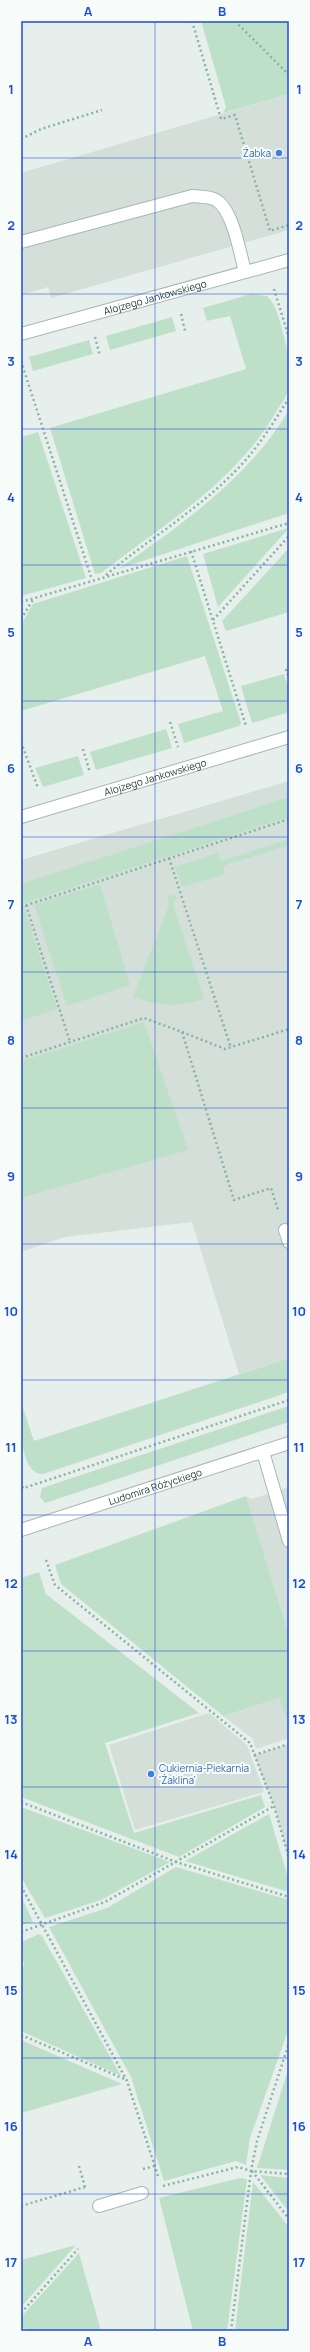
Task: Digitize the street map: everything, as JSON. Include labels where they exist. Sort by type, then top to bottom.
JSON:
[{"type":"street","points":[[21,242],[192,196],[207,197],[217,200],[228,215],[245,272]]},
{"type":"street","name":"Alojzego Jankowskiego","points":[[21,334],[289,260]]},
{"type":"street","name":"Alojzego Jankowskiego","points":[[21,818],[289,737]]},
{"type":"street","points":[[285,1230],[289,1242]]},
{"type":"street","name":"Ludomira Różyckiego","points":[[21,1530],[289,1443]]},
{"type":"street","points":[[263,1452],[289,1541]]},
{"type":"street","points":[[99,2206],[142,2194]]},
{"type":"path","points":[[192,21],[221,119],[235,115],[270,231],[289,225]]},
{"type":"path","points":[[235,21],[289,75]]},
{"type":"path","points":[[21,139],[41,129],[102,110]]},
{"type":"path","points":[[273,283],[289,338]]},
{"type":"path","points":[[179,310],[185,331]]},
{"type":"path","points":[[94,334],[100,356]]},
{"type":"path","points":[[21,361],[92,580]]},
{"type":"path","points":[[104,576],[146,542],[198,505],[243,463],[260,442],[289,398]]},
{"type":"path","points":[[21,602],[104,576],[289,523]]},
{"type":"path","points":[[213,620],[289,536]]},
{"type":"path","points":[[191,551],[248,730]]},
{"type":"path","points":[[21,619],[34,598]]},
{"type":"path","points":[[286,669],[289,680]]},
{"type":"path","points":[[170,722],[179,751]]},
{"type":"path","points":[[21,742],[44,810]]},
{"type":"path","points":[[83,749],[92,779]]},
{"type":"path","points":[[21,907],[289,819]]},
{"type":"path","points":[[169,858],[231,1048]]},
{"type":"path","points":[[26,905],[70,1042]]},
{"type":"path","points":[[21,1058],[144,1018],[225,1050],[289,1029]]},
{"type":"path","points":[[182,1032],[234,1200],[271,1188],[285,1230]]},
{"type":"path","points":[[21,1482],[22,1489],[289,1400]]},
{"type":"path","points":[[46,1560],[55,1585],[250,1743],[274,1806],[289,1858]]},
{"type":"path","points":[[254,1755],[289,1744]]},
{"type":"path","points":[[21,1802],[176,1862],[289,1896]]},
{"type":"path","points":[[21,1932],[105,1902],[274,1806]]},
{"type":"path","points":[[21,1886],[127,2081],[161,2187],[238,2167],[251,2171],[289,2174]]},
{"type":"path","points":[[21,2035],[127,2081]]},
{"type":"path","points":[[231,2331],[251,2171],[257,2140],[289,2043]]},
{"type":"path","points":[[79,2166],[85,2187]]},
{"type":"path","points":[[251,2171],[289,2219]]},
{"type":"path","points":[[21,2313],[78,2249]]},
{"type":"shaded area","points":[[289,94],[289,230],[51,298],[48,287],[21,295],[21,173]]},
{"type":"shaded area","points":[[289,781],[289,1358],[239,1374],[192,1222],[65,1237],[21,1252],[21,860]]},
{"type":"shaded area","points":[[289,1487],[289,1635],[246,1496],[252,1499]]},
{"type":"shaded area","points":[[279,1698],[289,1727],[289,1738],[256,1749],[253,1739],[223,1716]]},
{"type":"shaded area","points":[[209,1713],[247,1745],[264,1792],[135,1830],[109,1745]]},
{"type":"shaded area","points":[[289,1744],[289,1858],[274,1806],[254,1755]]},
{"type":"green space","points":[[201,21],[289,21],[289,94],[223,113],[226,107]]},
{"type":"green space","points":[[251,294],[267,296],[274,305],[278,315],[287,349],[290,369],[289,388],[285,397],[259,437],[240,460],[219,481],[197,501],[101,573],[95,574],[50,428],[246,369],[230,316],[207,321],[203,308]]},
{"type":"green space","points":[[172,317],[176,331],[110,350],[106,336]]},
{"type":"green space","points":[[89,340],[93,354],[33,371],[29,357]]},
{"type":"green space","points":[[289,410],[289,513],[118,569],[166,535],[234,479],[273,435]]},
{"type":"green space","points":[[38,432],[86,578],[21,596],[21,437]]},
{"type":"green space","points":[[289,528],[218,607],[203,554]]},
{"type":"green space","points":[[289,548],[289,612],[226,631],[222,621]]},
{"type":"green space","points":[[187,556],[241,723],[239,726],[184,743],[178,724],[223,711],[205,656],[21,711],[21,625],[33,604]]},
{"type":"green space","points":[[284,674],[289,691],[289,712],[252,723],[241,686]]},
{"type":"green space","points":[[166,729],[172,748],[96,770],[90,752]]},
{"type":"green space","points":[[78,756],[84,775],[43,787],[35,768]]},
{"type":"green space","points":[[289,797],[289,817],[21,904],[21,884]]},
{"type":"green space","points":[[289,839],[289,845],[223,866],[225,874],[182,887],[175,867],[218,853],[221,861]]},
{"type":"green space","points":[[100,884],[130,985],[67,1006],[34,905]]},
{"type":"green space","points":[[174,894],[177,898],[173,905],[204,999],[186,1004],[168,1005],[133,997],[169,905],[167,897]]},
{"type":"green space","points":[[24,907],[57,1009],[21,1021],[21,908]]},
{"type":"green space","points":[[144,1022],[188,1150],[21,1198],[21,1061]]},
{"type":"green space","points":[[289,1358],[289,1392],[43,1474],[35,1472],[29,1465],[25,1456],[21,1432],[21,1402],[34,1441]]},
{"type":"green space","points":[[289,1406],[289,1422],[45,1503],[40,1497],[42,1488]]},
{"type":"green space","points":[[246,1496],[289,1635],[289,1727],[279,1698],[223,1716],[61,1584],[55,1565]]},
{"type":"green space","points":[[39,1572],[46,1594],[199,1713],[105,1743],[134,1833],[261,1795],[265,1807],[179,1857],[21,1797],[21,1578]]},
{"type":"green space","points":[[21,1807],[170,1862],[101,1900],[45,1918],[21,1877]]},
{"type":"green space","points":[[269,1814],[289,1881],[289,1892],[185,1861]]},
{"type":"green space","points":[[176,1867],[289,1900],[289,2028],[250,2138],[246,2165],[236,2161],[164,2181],[131,2077],[49,1927],[107,1908]]},
{"type":"green space","points":[[21,1896],[33,1922],[21,1925]]},
{"type":"green space","points":[[39,1934],[42,1936],[121,2076],[21,2031],[21,1967],[24,1966],[21,1942]]},
{"type":"green space","points":[[21,2040],[122,2084],[21,2113]]},
{"type":"green space","points":[[289,2067],[289,2170],[257,2168]]},
{"type":"green space","points":[[260,2175],[289,2178],[289,2212]]},
{"type":"green space","points":[[240,2178],[247,2179],[227,2331],[193,2331],[159,2198]]},
{"type":"green space","points":[[253,2182],[289,2227],[289,2331],[235,2331]]},
{"type":"green space","points":[[76,2245],[21,2307],[21,2260]]},
{"type":"green space","points":[[79,2253],[101,2331],[31,2331],[21,2327],[21,2317]]},
{"type":"place","name":"Żabka","points":[[279,153]]},
{"type":"place","name":"Cukiernia-Piekarnia 'Żaklina'","points":[[151,1774]]}]
